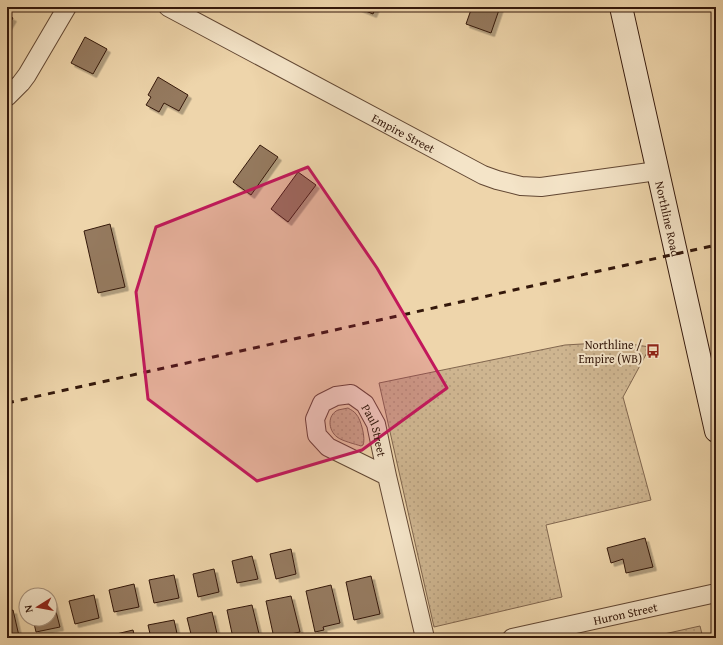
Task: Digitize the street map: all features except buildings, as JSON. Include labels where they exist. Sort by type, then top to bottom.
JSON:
[{"type":"main road","name":"Northline Road","points":[[620,7],[716,431]]},
{"type":"street","points":[[7,97],[27,75],[67,7]]},
{"type":"street","name":"Empire Street","points":[[168,7],[483,175],[521,186],[541,187],[658,171]]},
{"type":"street","name":"Paul Street","points":[[387,476],[328,447],[317,435],[315,419],[322,403],[336,396],[351,394],[365,404],[376,424],[425,638]]},
{"type":"street","name":"Huron Street","points":[[512,638],[716,593]]},
{"type":"highlighted area","points":[[308,167],[377,268],[447,388],[362,450],[257,481],[148,399],[136,292],[156,227]]},
{"type":"shaded area","points":[[616,342],[650,347],[623,397],[651,500],[546,525],[562,597],[434,627],[379,383],[565,345]]},
{"type":"shaded area","points":[[348,408],[355,413],[361,424],[364,442],[361,446],[337,437],[330,427],[330,419],[334,412]]},
{"type":"shaded area","points":[[700,626],[703,638],[646,638]]},
{"type":"railway","points":[[7,403],[716,245]]},
{"type":"place","name":"Northline / Empire (WB)","points":[[653,351]]}]
